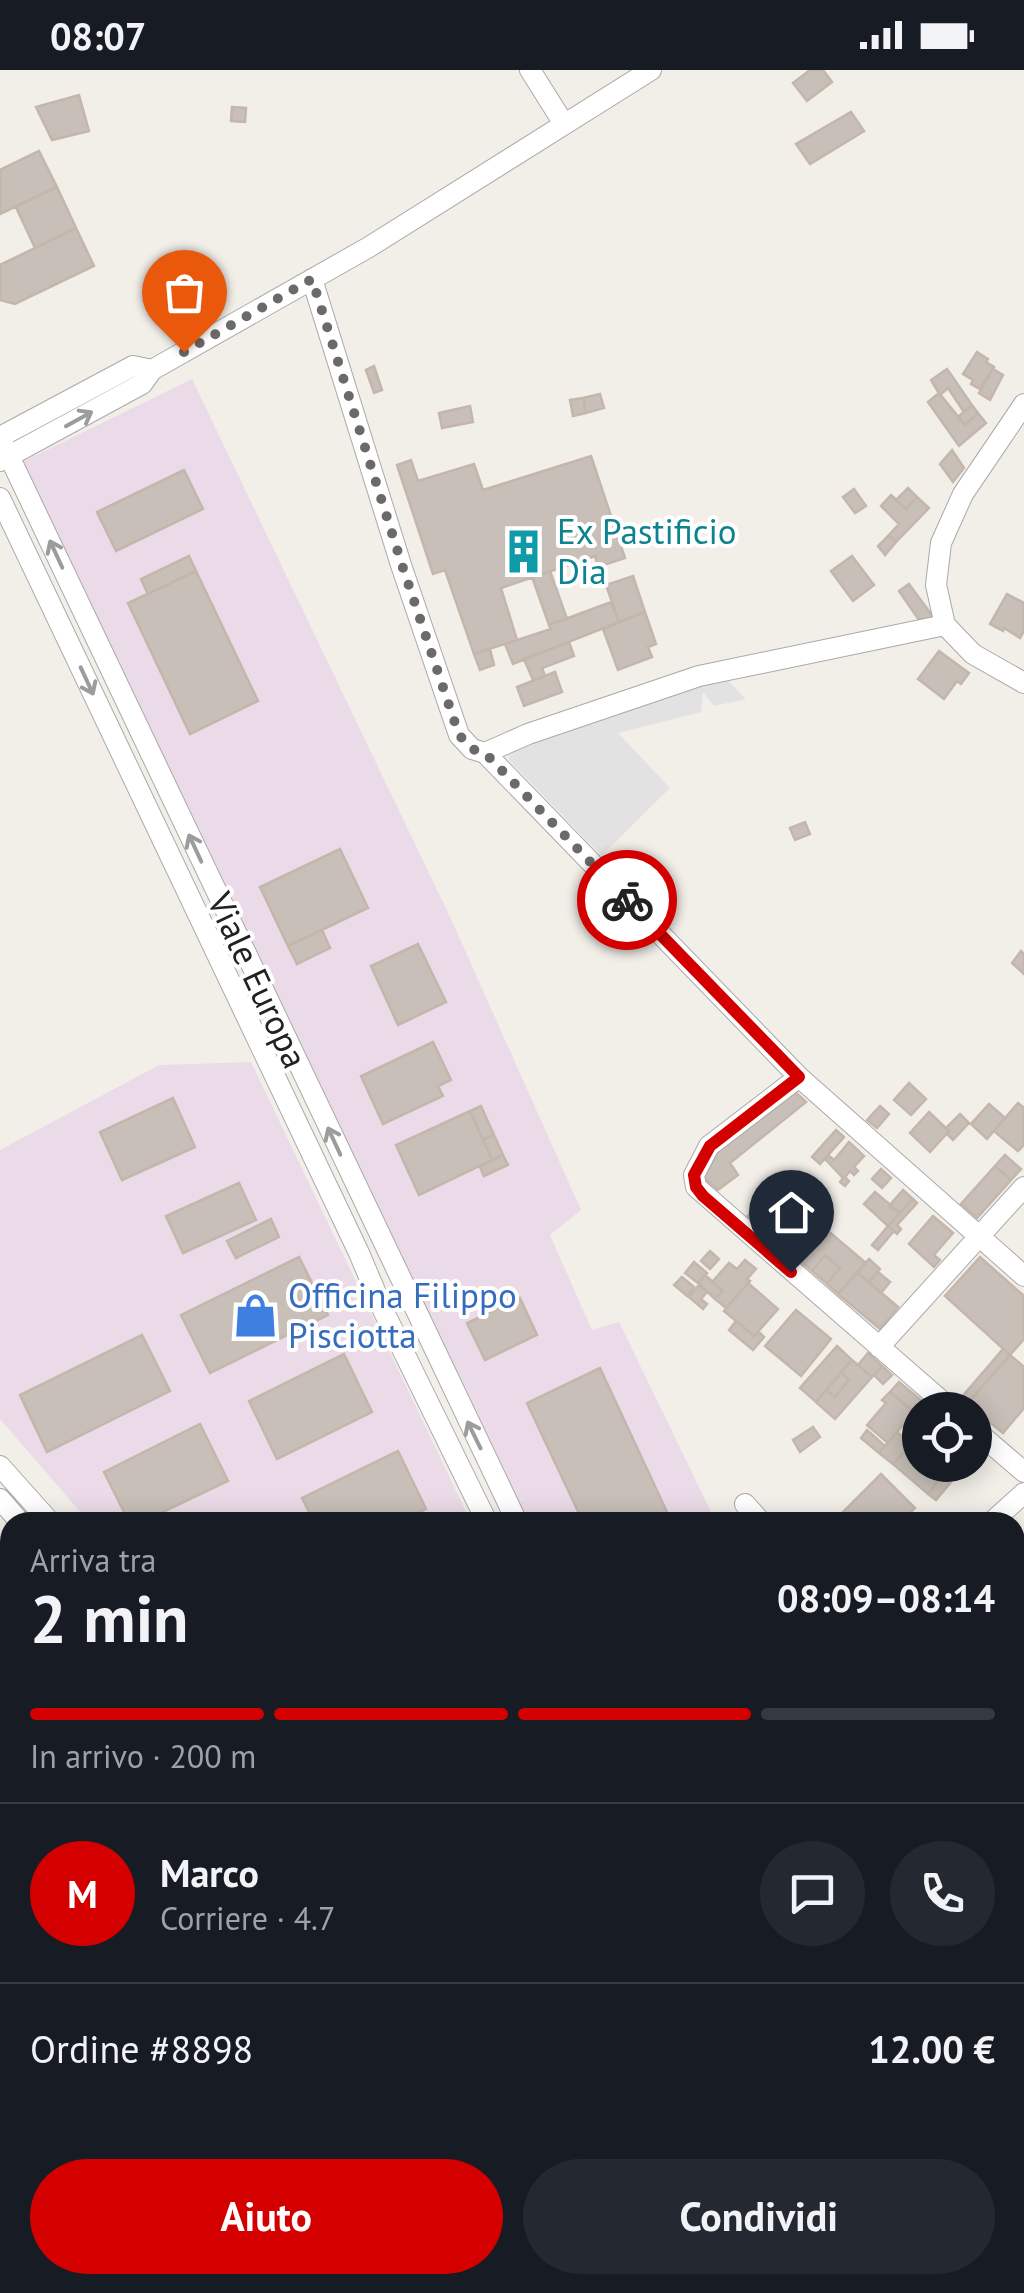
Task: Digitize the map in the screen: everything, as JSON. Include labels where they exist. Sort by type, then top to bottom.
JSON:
[{"type":"street","points":[[530,70],[564,124]]},
{"type":"street","points":[[5,459],[142,384],[152,370],[369,247],[651,70]]},
{"type":"street","points":[[312,279],[459,735],[472,749],[485,753],[799,1077],[1024,1276]]},
{"type":"street","points":[[0,437],[132,366],[152,370]]},
{"type":"street","points":[[1024,404],[963,494],[940,544],[936,585],[945,625],[973,654],[1024,683]]},
{"type":"street","name":"Viale Europa","points":[[0,437],[5,459],[511,1512]]},
{"type":"street","name":"Viale Europa","points":[[0,498],[482,1512]]},
{"type":"street","points":[[485,753],[528,734],[699,676],[945,625]]},
{"type":"street","points":[[203,925],[227,915]]},
{"type":"street","points":[[799,1077],[710,1146],[694,1175],[696,1187],[931,1392]]},
{"type":"street","points":[[880,1347],[1024,1187]]},
{"type":"street","points":[[420,1380],[444,1370]]},
{"type":"street","points":[[992,1445],[1024,1472]]},
{"type":"street","points":[[0,1466],[41,1512]]},
{"type":"street","points":[[1003,1512],[1024,1493]]},
{"type":"street","points":[[745,1504],[753,1512]]},
{"type":"shaded area","points":[[192,379],[451,919],[581,1210],[550,1235],[592,1330],[619,1322],[711,1512],[520,1512],[16,465]]},
{"type":"shaded area","points":[[722,679],[746,699],[714,706],[703,692],[701,712],[618,733],[670,788],[602,855],[508,759],[510,753],[592,716]]},
{"type":"shaded area","points":[[251,1062],[466,1512],[80,1512],[0,1419],[0,1150],[159,1065]]},
{"type":"building","points":[[810,70],[823,70],[832,82],[807,101],[793,83]]},
{"type":"building","points":[[79,95],[89,131],[52,140],[36,107]]},
{"type":"building","points":[[232,107],[246,108],[245,122],[231,121]]},
{"type":"building","points":[[851,112],[864,131],[810,164],[796,144]]},
{"type":"building","points":[[39,151],[57,187],[0,214],[0,170]]},
{"type":"building","points":[[57,187],[76,228],[35,248],[16,207]]},
{"type":"building","points":[[76,228],[94,266],[15,304],[0,300],[0,265]]},
{"type":"building","points":[[977,352],[994,367],[980,389],[963,374]]},
{"type":"building","points":[[374,366],[382,390],[374,393],[366,370]]},
{"type":"building","points":[[947,369],[972,405],[964,412],[948,388],[940,395],[931,380]]},
{"type":"building","points":[[993,369],[1003,375],[990,400],[979,393]]},
{"type":"building","points":[[939,393],[965,425],[978,413],[986,423],[959,446],[928,402]]},
{"type":"building","points":[[600,394],[604,408],[586,413],[583,398]]},
{"type":"building","points":[[583,398],[586,413],[573,416],[570,400]]},
{"type":"building","points":[[972,405],[978,413],[965,425],[958,417]]},
{"type":"building","points":[[470,406],[473,422],[442,428],[439,413]]},
{"type":"building","points":[[952,450],[964,468],[953,482],[940,464]]},
{"type":"building","name":"Ex Pastificio Dia","points":[[591,456],[625,558],[598,567],[595,556],[501,588],[517,640],[474,654],[445,570],[433,574],[397,465],[411,460],[418,481],[474,464],[483,490]]},
{"type":"building","points":[[184,470],[203,509],[116,551],[97,512]]},
{"type":"building","points":[[908,488],[917,497],[906,509],[896,500]]},
{"type":"building","points":[[854,489],[866,506],[855,513],[843,497]]},
{"type":"building","points":[[891,495],[906,509],[917,497],[929,508],[896,542],[889,535],[899,524],[881,506]]},
{"type":"building","points":[[889,535],[896,542],[885,555],[878,546]]},
{"type":"building","points":[[189,556],[196,571],[148,594],[141,579]]},
{"type":"building","points":[[852,556],[874,585],[853,601],[831,571]]},
{"type":"building","points":[[196,571],[258,701],[190,734],[128,603]]},
{"type":"building","points":[[550,571],[567,619],[549,625],[532,577]]},
{"type":"building","points":[[633,576],[645,612],[619,622],[606,585]]},
{"type":"building","points":[[909,584],[934,618],[919,620],[899,591]]},
{"type":"building","points":[[1007,594],[1024,603],[1024,631],[1020,638],[990,624]]},
{"type":"building","points":[[611,602],[619,622],[513,664],[505,644]]},
{"type":"building","points":[[645,612],[656,644],[648,647],[652,657],[618,670],[603,629]]},
{"type":"building","points":[[569,642],[574,656],[542,668],[545,676],[533,680],[524,659]]},
{"type":"building","points":[[490,649],[494,665],[480,670],[474,654]]},
{"type":"building","points":[[939,651],[969,673],[961,684],[957,681],[944,699],[918,679]]},
{"type":"building","points":[[555,672],[562,692],[524,706],[517,687]]},
{"type":"building","points":[[805,822],[810,834],[795,840],[790,828]]},
{"type":"building","points":[[340,849],[368,908],[288,946],[260,887]]},
{"type":"building","points":[[322,930],[330,948],[297,964],[288,946]]},
{"type":"building","points":[[418,944],[446,1002],[398,1025],[371,966]]},
{"type":"building","points":[[1021,951],[1024,954],[1024,974],[1012,963]]},
{"type":"building","points":[[433,1042],[451,1080],[438,1086],[443,1096],[383,1124],[361,1076]]},
{"type":"building","points":[[909,1083],[926,1099],[911,1115],[894,1100]]},
{"type":"building","points":[[794,1091],[806,1102],[730,1163],[738,1175],[718,1190],[704,1178],[718,1151]]},
{"type":"building","points":[[173,1098],[195,1147],[122,1180],[100,1132]]},
{"type":"building","points":[[1018,1103],[1024,1108],[1024,1145],[1018,1151],[994,1131]]},
{"type":"building","points":[[989,1104],[1005,1118],[987,1139],[971,1124]]},
{"type":"building","points":[[481,1106],[494,1135],[483,1140],[470,1111]]},
{"type":"building","points":[[880,1106],[889,1114],[877,1128],[867,1120]]},
{"type":"building","points":[[470,1111],[492,1160],[419,1195],[396,1145]]},
{"type":"building","points":[[929,1112],[949,1131],[930,1152],[910,1133]]},
{"type":"building","points":[[960,1114],[969,1123],[953,1140],[946,1128]]},
{"type":"building","points":[[836,1130],[844,1137],[820,1164],[812,1157]]},
{"type":"building","points":[[494,1135],[503,1155],[492,1160],[483,1140]]},
{"type":"building","points":[[849,1142],[864,1156],[854,1167],[858,1171],[854,1175],[850,1171],[845,1177],[849,1181],[845,1186],[840,1182],[843,1178],[825,1159],[828,1155],[834,1160]]},
{"type":"building","points":[[503,1155],[508,1165],[484,1176],[480,1167]]},
{"type":"building","points":[[1005,1155],[1021,1169],[1011,1180],[995,1166]]},
{"type":"building","points":[[995,1166],[1011,1180],[977,1218],[961,1204]]},
{"type":"building","points":[[881,1169],[891,1178],[882,1188],[872,1179]]},
{"type":"building","points":[[795,1176],[814,1192],[806,1198],[797,1191],[765,1230],[748,1216],[753,1211],[760,1216]]},
{"type":"building","points":[[239,1183],[256,1220],[183,1253],[166,1216]]},
{"type":"building","points":[[903,1190],[913,1199],[900,1213],[889,1206]]},
{"type":"building","points":[[875,1192],[900,1213],[888,1226],[864,1204]]},
{"type":"building","points":[[913,1199],[917,1203],[897,1225],[901,1229],[897,1234],[888,1226]]},
{"type":"building","points":[[933,1216],[953,1233],[934,1255],[940,1260],[934,1267],[909,1244]]},
{"type":"building","points":[[271,1219],[279,1237],[236,1258],[227,1241]]},
{"type":"building","points":[[888,1226],[894,1231],[878,1250],[872,1245]]},
{"type":"building","points":[[827,1230],[866,1263],[838,1294],[827,1284],[840,1268],[825,1255],[812,1271],[800,1261]]},
{"type":"building","points":[[710,1251],[719,1259],[710,1269],[701,1261]]},
{"type":"building","points":[[825,1255],[840,1268],[827,1284],[812,1271]]},
{"type":"building","name":"Officina Filippo Pisciotta","points":[[299,1257],[328,1315],[210,1373],[181,1315]]},
{"type":"building","points":[[980,1257],[1024,1296],[1024,1339],[1010,1355],[945,1296]]},
{"type":"building","points":[[869,1259],[880,1269],[869,1282],[857,1272]]},
{"type":"building","points":[[745,1260],[756,1269],[726,1308],[715,1299],[723,1291],[712,1282],[729,1263],[737,1269]]},
{"type":"building","points":[[694,1262],[707,1273],[698,1283],[685,1273]]},
{"type":"building","points":[[857,1272],[898,1307],[880,1329],[838,1294]]},
{"type":"building","points":[[878,1272],[890,1282],[881,1293],[869,1282]]},
{"type":"building","points":[[705,1275],[723,1291],[715,1299],[698,1283]]},
{"type":"building","points":[[682,1277],[694,1287],[687,1296],[674,1285]]},
{"type":"building","points":[[748,1283],[778,1309],[754,1336],[724,1311]]},
{"type":"building","points":[[699,1285],[707,1292],[701,1299],[707,1304],[703,1309],[689,1297]]},
{"type":"building","points":[[520,1298],[537,1335],[485,1360],[467,1323]]},
{"type":"building","points":[[796,1310],[831,1339],[801,1376],[765,1346]]},
{"type":"building","points":[[736,1321],[754,1336],[759,1332],[764,1337],[753,1350],[729,1330]]},
{"type":"building","points":[[142,1335],[170,1391],[47,1452],[20,1395]]},
{"type":"building","points":[[837,1346],[852,1360],[816,1402],[800,1388]]},
{"type":"building","points":[[1003,1349],[1010,1355],[978,1392],[966,1392]]},
{"type":"building","points":[[868,1353],[882,1366],[872,1377],[858,1365]]},
{"type":"building","points":[[344,1354],[372,1412],[277,1459],[249,1401]]},
{"type":"building","points":[[1010,1355],[1024,1367],[1024,1408],[1003,1433],[992,1424],[992,1392],[978,1392]]},
{"type":"building","points":[[852,1360],[872,1377],[835,1419],[816,1402],[826,1390],[835,1397],[849,1380],[841,1372]]},
{"type":"building","points":[[882,1366],[892,1375],[883,1384],[874,1375]]},
{"type":"building","points":[[600,1368],[667,1512],[578,1512],[527,1403]]},
{"type":"building","points":[[841,1372],[849,1380],[835,1397],[826,1390]]},
{"type":"building","points":[[899,1382],[911,1392],[902,1392],[902,1402],[890,1392]]},
{"type":"building","points":[[890,1392],[902,1402],[902,1426],[888,1443],[867,1425],[886,1403],[882,1400]]},
{"type":"building","points":[[200,1424],[228,1481],[163,1512],[124,1512],[104,1472]]},
{"type":"building","points":[[813,1427],[820,1437],[800,1452],[793,1440]]},
{"type":"building","points":[[867,1430],[885,1446],[879,1453],[861,1438]]},
{"type":"building","points":[[897,1432],[902,1436],[902,1454],[893,1464],[879,1453]]},
{"type":"building","points":[[398,1451],[426,1509],[309,1512],[302,1498]]},
{"type":"building","points":[[902,1454],[902,1472],[893,1464]]},
{"type":"building","points":[[881,1474],[915,1508],[911,1512],[843,1512]]},
{"type":"building","points":[[914,1482],[937,1482],[928,1494]]},
{"type":"building","points":[[937,1482],[951,1482],[936,1500],[928,1494]]},
{"type":"way so far","points":[[184,352],[312,279],[459,735],[472,749],[485,753],[627,900]]},
{"type":"place","name":"Ex Pastificio Dia","points":[[524,551]]},
{"type":"place","name":"Officina Filippo Pisciotta","points":[[255,1315]]},
{"type":"route","points":[[627,900],[799,1077],[710,1146],[694,1175],[703,1196],[791,1272]]}]
